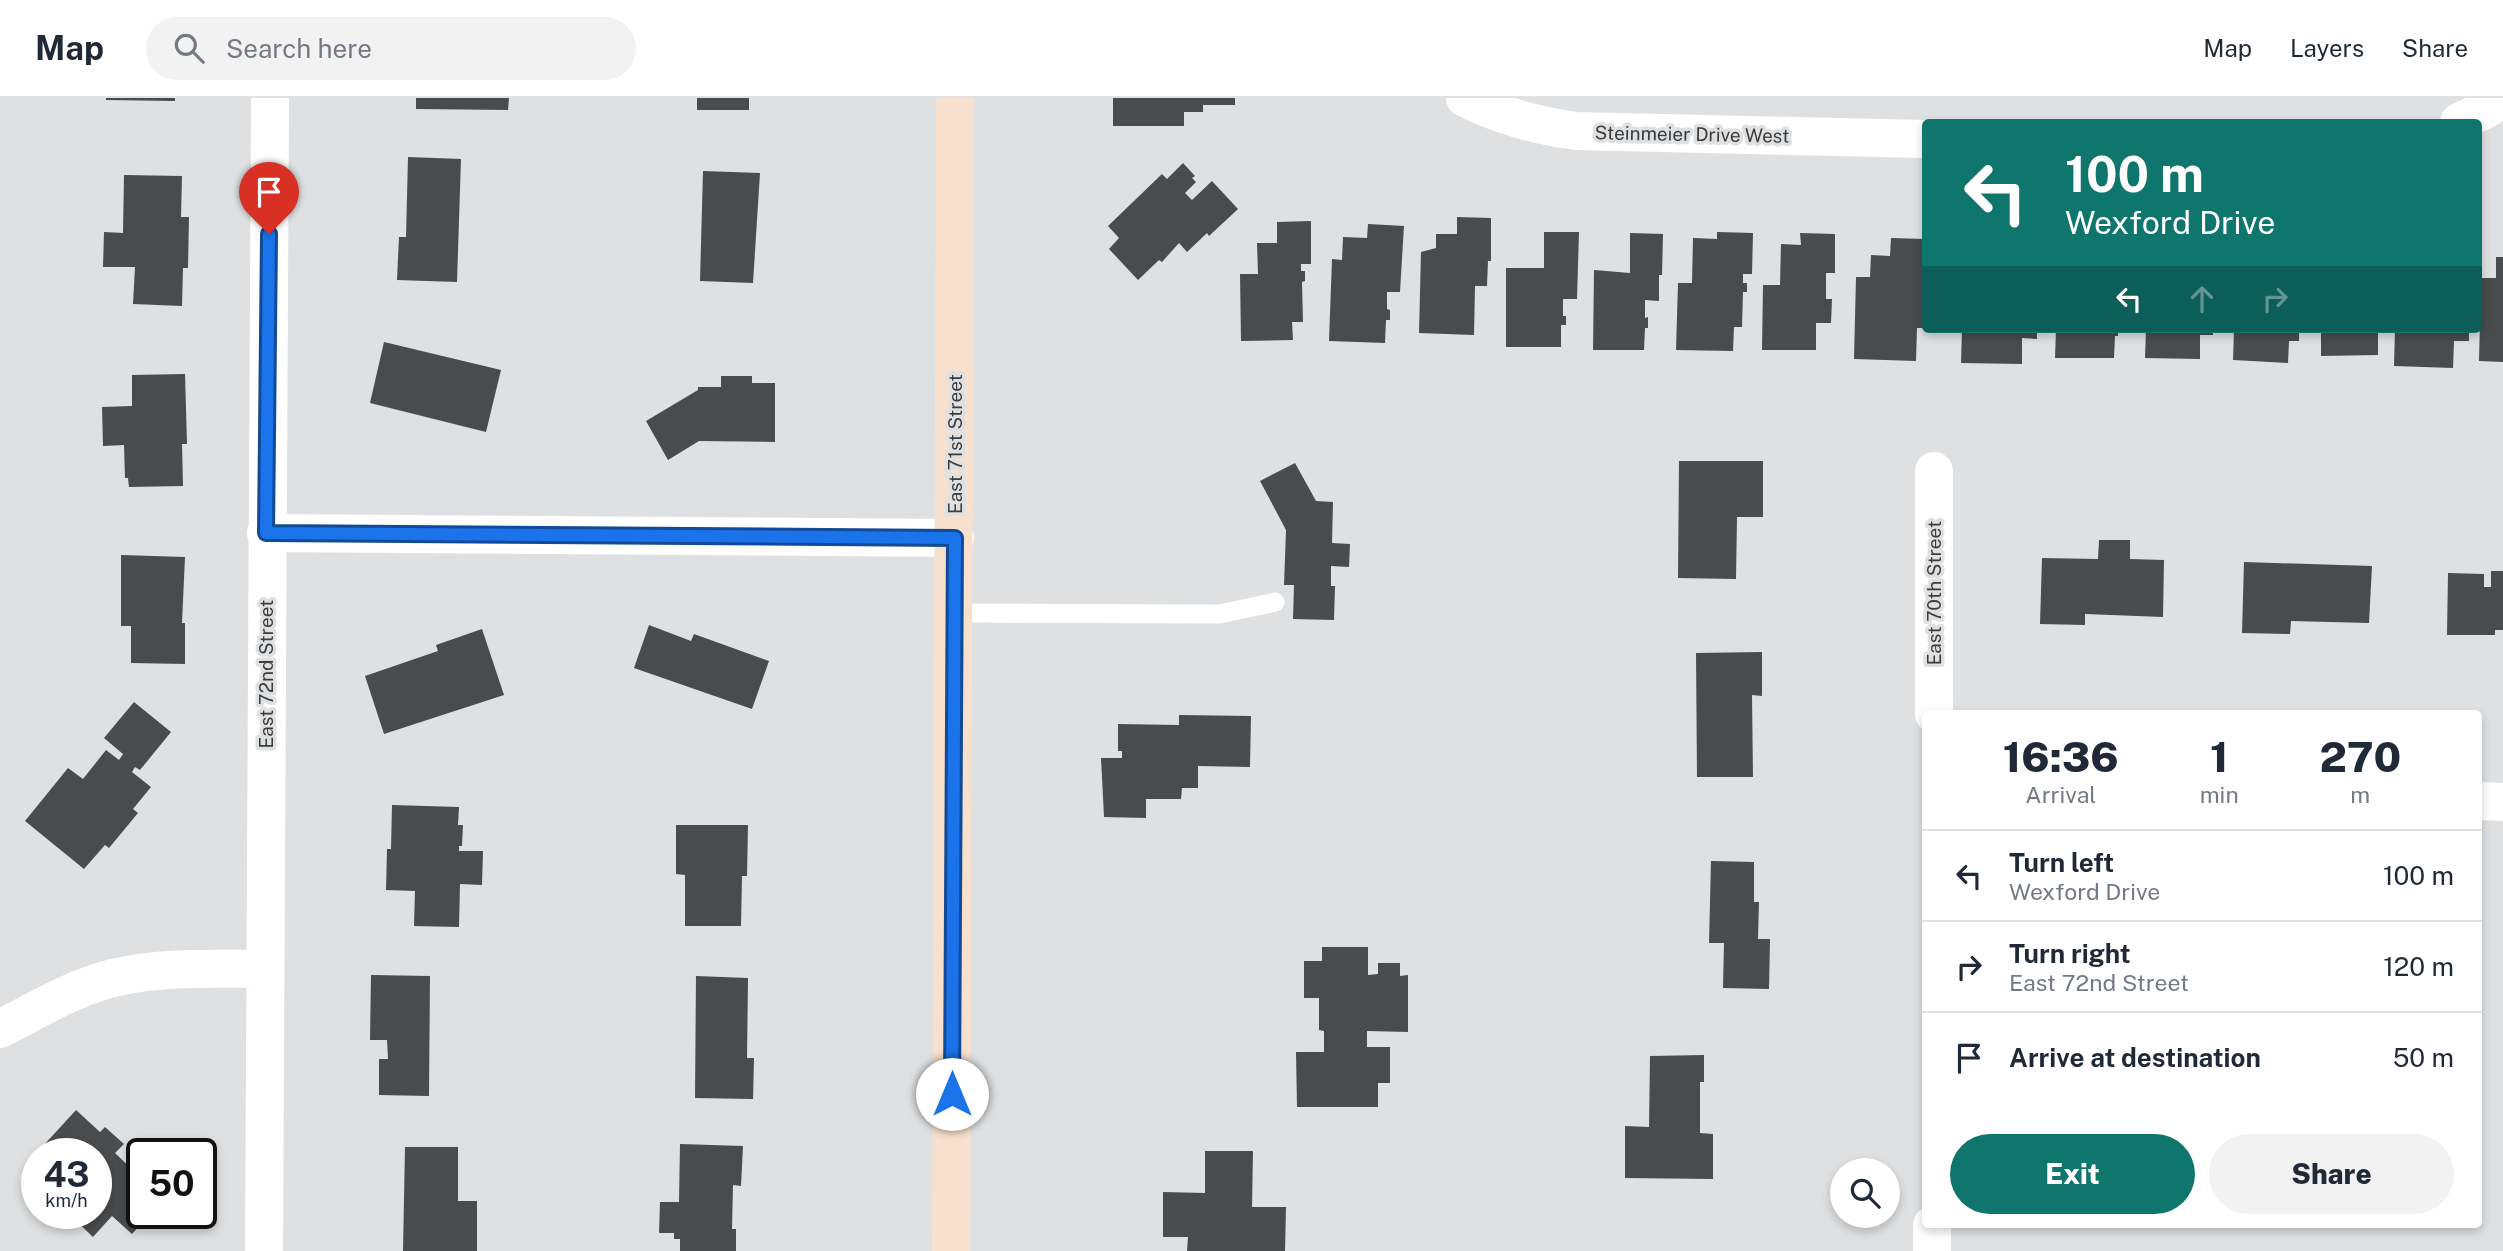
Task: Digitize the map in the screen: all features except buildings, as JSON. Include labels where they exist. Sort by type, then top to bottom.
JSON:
[{"type":"main road","name":"East 71st Street","points":[[951,1251],[955,98]]},
{"type":"street","name":"East 72nd Street","points":[[264,1251],[270,98]]},
{"type":"street","name":"Steinmeier Drive West","points":[[1465,98],[1507,117],[1541,126],[1577,131],[1922,139]]},
{"type":"street","points":[[2465,119],[2487,109],[2501,98]]},
{"type":"street","name":"East 70th Street","points":[[1934,471],[1934,710]]},
{"type":"street","points":[[266,533],[955,538]]},
{"type":"street","points":[[2482,802],[2503,802]]},
{"type":"street","points":[[0,1029],[56,1000],[113,978],[150,971],[265,969]]},
{"type":"street","points":[[1932,1228],[1932,1251]]},
{"type":"lane","points":[[954,613],[1220,614],[1275,603]]},
{"type":"route","points":[[269,234],[266,533],[955,538],[952,1094]]}]
